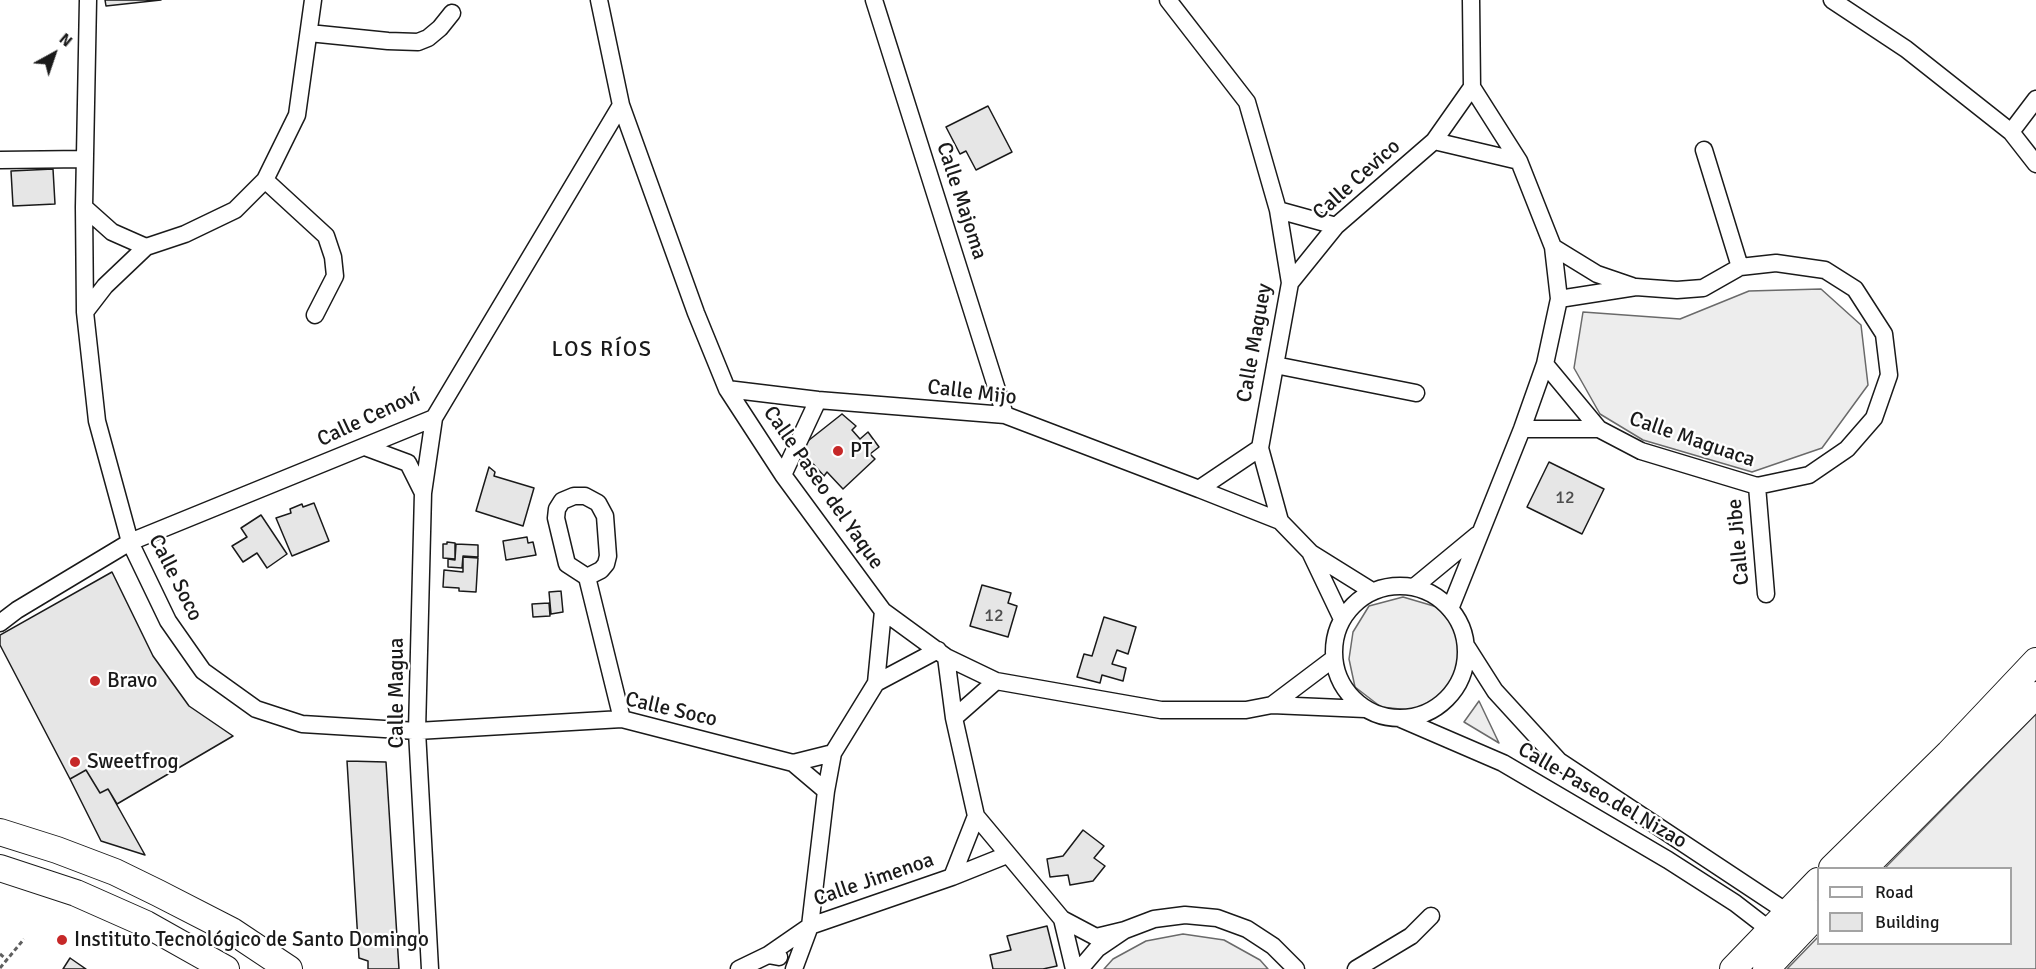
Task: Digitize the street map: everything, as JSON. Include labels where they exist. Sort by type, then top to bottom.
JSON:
[{"type":"main road","points":[[1833,867],[1949,753],[2036,661]]},
{"type":"main road","points":[[1865,867],[2036,695]]},
{"type":"main road","points":[[0,832],[57,850],[137,883],[232,931],[289,969]]},
{"type":"main road","points":[[0,868],[76,893],[146,924],[226,969]]},
{"type":"main road","points":[[1733,969],[1817,882]]},
{"type":"main road","points":[[1766,969],[1817,915]]},
{"type":"street","name":"Calle Soco","points":[[88,0],[84,207],[85,312],[97,422],[130,542],[168,621],[204,671],[255,709],[302,724],[417,731],[622,719],[794,763],[826,791]]},
{"type":"street","points":[[85,312],[105,286],[146,247],[184,234],[235,210],[265,180],[297,115],[313,0]]},
{"type":"street","name":"Calle Paseo del Yaque","points":[[599,0],[621,105],[696,313],[727,389],[783,476],[883,611],[942,654],[996,681],[1161,710],[1246,710],[1272,705],[1365,709]]},
{"type":"street","points":[[874,0],[890,0]]},
{"type":"street","name":"Calle Majoma","points":[[874,0],[1005,415]]},
{"type":"street","name":"Calle Maguey","points":[[1168,0],[1247,102],[1278,210],[1290,283],[1260,448],[1281,521]]},
{"type":"street","points":[[1450,609],[1522,429],[1545,364],[1559,299],[1553,247],[1519,161],[1472,87],[1471,0]]},
{"type":"street","points":[[1832,0],[1906,49],[2011,132],[2036,164]]},
{"type":"street","points":[[309,33],[418,42],[428,38],[440,28],[452,13]]},
{"type":"street","name":"Calle Cevico","points":[[1290,283],[1336,226],[1434,141],[1472,87]]},
{"type":"street","points":[[2011,132],[2036,99]]},
{"type":"street","name":"Calle Cenoví","points":[[0,623],[17,610],[130,542],[434,418],[621,105]]},
{"type":"street","name":"Calle Cevico","points":[[1434,141],[1519,161]]},
{"type":"street","points":[[1704,150],[1740,267]]},
{"type":"street","points":[[0,160],[85,159]]},
{"type":"street","points":[[265,180],[326,236],[333,257],[335,276],[315,315]]},
{"type":"street","points":[[84,207],[112,232],[146,247]]},
{"type":"street","points":[[1278,210],[1336,226]]},
{"type":"street","points":[[1553,247],[1597,274],[1636,287]]},
{"type":"street","name":"Calle Maguaca","points":[[1545,364],[1599,429],[1641,451],[1757,486],[1809,475],[1847,449],[1875,418],[1889,375],[1884,334],[1856,289],[1825,270],[1776,263],[1740,267],[1703,288],[1677,290],[1636,287],[1559,299]]},
{"type":"street","points":[[1275,365],[1416,393]]},
{"type":"street","name":"Calle Mijo","points":[[727,389],[818,400],[1005,415],[1199,489]]},
{"type":"street","points":[[783,476],[818,400]]},
{"type":"street","name":"Calle Magua","points":[[430,969],[417,731],[423,493],[434,418]]},
{"type":"street","name":"Calle Maguaca","points":[[1522,429],[1599,429]]},
{"type":"street","points":[[365,447],[408,463],[423,493]]},
{"type":"street","points":[[1199,489],[1260,448]]},
{"type":"street","name":"Calle Jibe","points":[[1757,486],[1766,594]]},
{"type":"street","name":"Calle Maguey","points":[[1199,489],[1281,521],[1311,553],[1372,591]]},
{"type":"street","points":[[587,577],[601,570],[606,564],[608,556],[605,516],[598,503],[585,496],[574,496],[562,501],[557,509],[556,518],[567,564],[587,577],[622,719]]},
{"type":"street","points":[[1414,587],[1480,532]]},
{"type":"street","name":"Calle Maguey","points":[[1311,553],[1342,619]]},
{"type":"street","points":[[1393,586],[1414,587],[1434,595],[1450,609],[1461,627],[1467,646],[1464,668],[1455,689],[1439,705],[1419,716],[1401,719],[1382,716],[1365,709],[1350,696],[1339,679],[1334,659],[1334,638],[1342,619],[1355,602],[1372,591],[1393,586]]},
{"type":"street","points":[[810,926],[826,791],[833,753],[876,683],[883,611]]},
{"type":"street","name":"Calle Paseo del Nizao","points":[[1467,646],[1495,691],[1559,761],[1778,921]]},
{"type":"street","points":[[876,683],[942,654],[976,816],[1062,919],[1096,937],[1125,930],[1154,919],[1185,915],[1217,918],[1247,929],[1265,940],[1296,969]]},
{"type":"street","name":"Calle Paseo del Yaque","points":[[1272,705],[1334,659]]},
{"type":"street","points":[[954,718],[996,681]]},
{"type":"street","name":"Calle Paseo del Nizao","points":[[1401,719],[1503,763],[1668,860],[1735,903],[1778,921]]},
{"type":"street","name":"Calle Soco","points":[[794,763],[833,753]]},
{"type":"street","name":"Calle Jimenoa","points":[[952,877],[976,816]]},
{"type":"street","name":"Calle Jimenoa","points":[[739,969],[768,955],[810,926],[952,877],[1007,855]]},
{"type":"street","points":[[1356,969],[1411,936],[1431,916]]},
{"type":"street","points":[[1062,919],[1074,969]]},
{"type":"street","name":"Calle Jimenoa","points":[[792,969],[810,926]]},
{"type":"street","points":[[1080,969],[1097,949],[1125,930]]},
{"type":"street","points":[[768,955],[785,960],[792,969]]},
{"type":"path","points":[[0,968],[24,939]]},
{"type":"path","points":[[0,954],[7,960]]},
{"type":"shaded area","points":[[1821,289],[1861,325],[1868,385],[1822,448],[1752,472],[1643,440],[1600,414],[1574,368],[1583,312],[1680,319],[1749,291]]},
{"type":"shaded area","points":[[1403,597],[1437,607],[1462,636],[1459,666],[1449,693],[1419,711],[1381,707],[1355,687],[1349,659],[1353,632],[1369,606]]},
{"type":"shaded area","points":[[1479,701],[1499,743],[1464,722]]},
{"type":"shaded area","points":[[2036,714],[2036,969],[1787,969],[1817,938],[1817,945],[2012,945],[2012,867],[1886,867]]},
{"type":"shaded area","points":[[1183,934],[1224,940],[1260,960],[1268,969],[1104,969],[1113,959],[1146,941]]},
{"type":"building","points":[[105,0],[161,0],[106,6]]},
{"type":"building","points":[[988,106],[1012,152],[976,170],[966,151],[960,154],[946,127]]},
{"type":"building","points":[[53,169],[55,204],[13,206],[11,171]]},
{"type":"building","name":"PT","points":[[842,414],[856,426],[852,430],[860,439],[868,432],[879,447],[870,454],[875,459],[843,489],[827,472],[824,476],[799,448]]},
{"type":"building","points":[[1549,462],[1604,489],[1582,534],[1527,507]]},
{"type":"building","points":[[489,467],[495,472],[494,476],[534,488],[523,526],[476,511]]},
{"type":"building","points":[[314,503],[329,541],[292,556],[276,518],[291,513],[290,509],[302,504],[303,507]]},
{"type":"building","points":[[261,515],[287,554],[267,568],[257,553],[243,562],[232,546],[247,537],[241,528]]},
{"type":"building","points":[[527,537],[528,543],[533,542],[536,555],[506,560],[503,541]]},
{"type":"building","points":[[455,543],[455,559],[443,558],[443,544]]},
{"type":"building","points":[[456,544],[478,545],[478,557],[463,556],[462,568],[448,567],[448,559],[455,560]]},
{"type":"building","points":[[463,557],[478,558],[476,592],[443,587],[444,570],[463,572]]},
{"type":"building","name":"Bravo","points":[[112,572],[153,656],[189,706],[233,736],[117,804],[108,789],[100,793],[86,770],[70,779],[0,645],[0,635]]},
{"type":"building","points":[[982,585],[1011,593],[1008,603],[1017,606],[1008,637],[970,626]]},
{"type":"building","points":[[561,591],[563,612],[551,614],[549,592]]},
{"type":"building","points":[[549,603],[550,616],[533,617],[532,604]]},
{"type":"building","points":[[1104,617],[1136,627],[1128,654],[1117,650],[1112,664],[1126,668],[1123,681],[1102,675],[1100,683],[1077,677],[1084,654],[1092,656]]},
{"type":"building","points":[[347,761],[386,762],[399,969],[368,969],[368,961],[359,958]]},
{"type":"building","points":[[86,770],[100,793],[108,789],[145,855],[101,841],[70,779]]},
{"type":"building","points":[[1083,830],[1104,846],[1094,858],[1105,866],[1093,881],[1070,885],[1068,875],[1050,877],[1047,859],[1063,856]]},
{"type":"building","points":[[1047,926],[1057,966],[1043,969],[993,969],[990,955],[1011,950],[1007,936]]},
{"type":"building","points":[[70,958],[86,969],[63,969]]},
{"type":"place","name":"PT","points":[[838,451]]},
{"type":"place","name":"Bravo","points":[[95,681]]},
{"type":"place","name":"Sweetfrog","points":[[75,762]]},
{"type":"place","name":"Instituto Tecnológico de Santo Domingo","points":[[62,940]]},
{"type":"district","name":"LOS RÍOS","points":[[602,350]]}]
